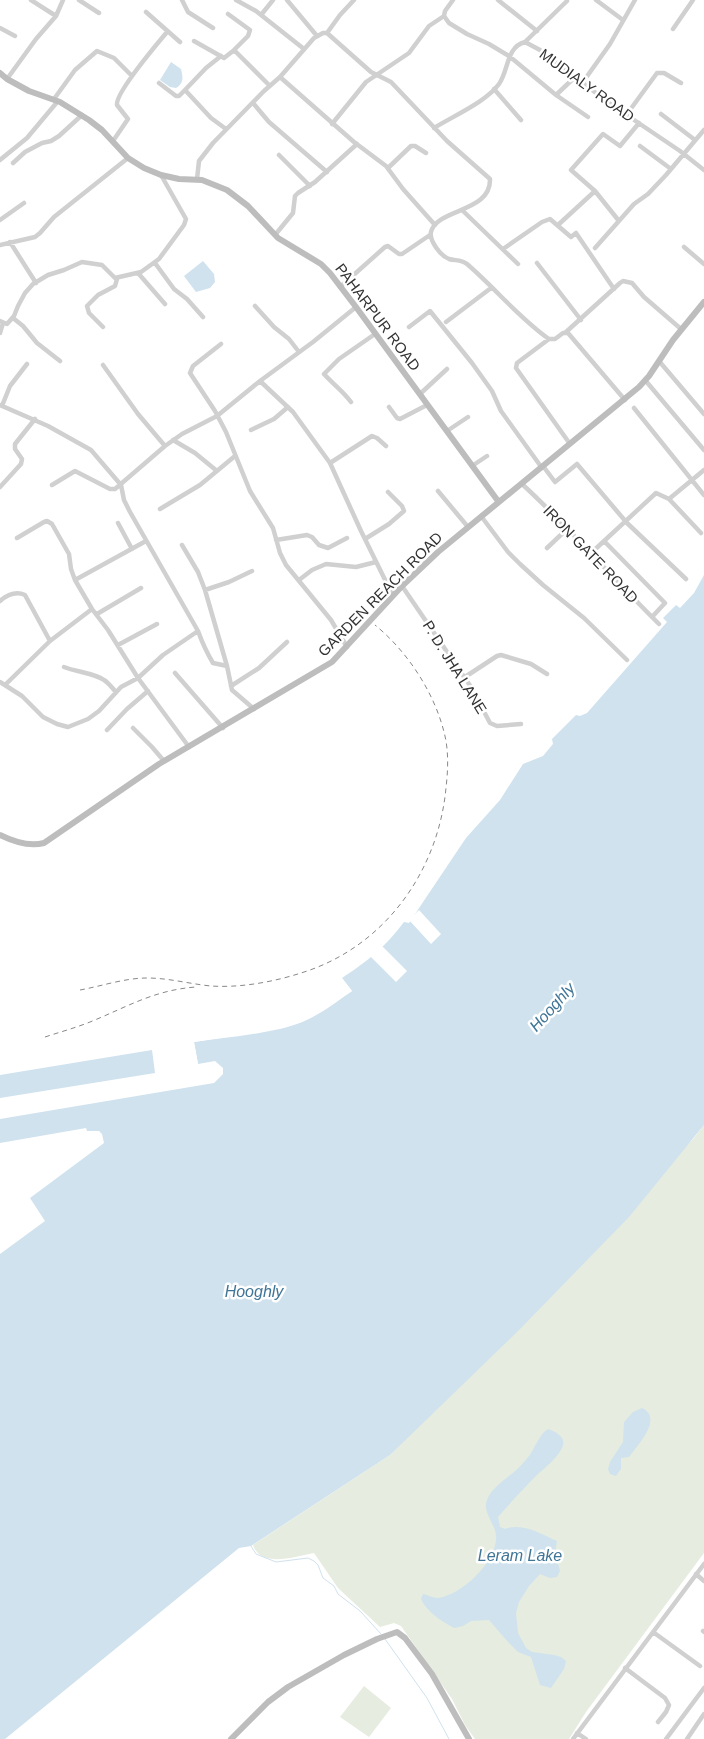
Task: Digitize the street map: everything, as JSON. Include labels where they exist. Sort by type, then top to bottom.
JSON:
[{"type":"street","points":[[31,0],[56,16]]},
{"type":"street","points":[[2,76],[56,16],[63,0]]},
{"type":"street","points":[[79,0],[99,13]]},
{"type":"street","points":[[182,0],[188,12],[213,28]]},
{"type":"street","points":[[236,0],[261,15],[304,48]]},
{"type":"street","points":[[261,15],[273,0]]},
{"type":"street","points":[[287,0],[317,36]]},
{"type":"street","points":[[197,179],[199,161],[226,129],[280,77],[304,48],[317,36],[327,33],[354,0]]},
{"type":"street","points":[[332,124],[366,82],[408,52],[429,26],[444,16],[445,11],[453,0]]},
{"type":"street","points":[[498,0],[537,32]]},
{"type":"street","points":[[596,0],[622,20]]},
{"type":"street","points":[[583,82],[606,50],[634,0]]},
{"type":"street","points":[[673,29],[693,0]]},
{"type":"street","points":[[526,42],[568,1]]},
{"type":"street","points":[[146,12],[180,42]]},
{"type":"street","points":[[194,40],[225,58],[251,32],[250,29],[228,14]]},
{"type":"street","points":[[444,16],[449,23],[458,29],[509,56],[556,95],[588,117]]},
{"type":"street","points":[[0,28],[15,36]]},
{"type":"street","points":[[113,141],[128,119],[116,101],[132,76],[167,32]]},
{"type":"street","points":[[327,33],[366,68],[391,82],[434,128],[490,179],[490,186],[483,197],[449,216],[435,226],[430,235],[402,254],[388,246],[384,247],[340,287]]},
{"type":"street","name":"MUDIALY ROAD","points":[[509,56],[517,47],[526,42],[540,50],[704,170]]},
{"type":"street","points":[[0,160],[26,138],[56,100],[75,70],[97,51],[114,58],[132,76]]},
{"type":"street","points":[[233,51],[245,59],[270,86]]},
{"type":"street","points":[[159,83],[176,96],[182,95],[201,73],[220,56]]},
{"type":"street","points":[[434,128],[494,89],[503,77],[509,56]]},
{"type":"street","points":[[626,114],[658,73],[664,73],[681,83]]},
{"type":"street","name":"PAHARPUR ROAD","points":[[2,76],[29,91],[56,100],[82,115],[102,130],[134,163],[161,175],[209,182],[240,198],[275,235],[289,246],[320,264],[356,307],[498,501]]},
{"type":"street","points":[[280,77],[332,124],[388,168],[403,189],[435,226]]},
{"type":"street","points":[[556,95],[575,77]]},
{"type":"street","points":[[494,89],[521,120]]},
{"type":"street","points":[[185,90],[211,118],[226,129]]},
{"type":"street","points":[[253,103],[269,122],[327,172]]},
{"type":"street","points":[[661,114],[695,140]]},
{"type":"street","points":[[13,163],[26,152],[42,143],[52,141],[82,115]]},
{"type":"street","points":[[620,221],[595,191],[571,170],[603,134],[620,146],[639,123]]},
{"type":"street","points":[[595,248],[634,204],[652,190],[704,130]]},
{"type":"street","points":[[275,235],[294,212],[296,196],[327,172],[357,144]]},
{"type":"street","points":[[388,168],[410,146],[415,146],[426,153]]},
{"type":"street","points":[[640,146],[671,169]]},
{"type":"street","points":[[279,155],[310,186]]},
{"type":"street","points":[[0,245],[40,233],[54,217],[128,158]]},
{"type":"street","points":[[0,333],[2,322],[10,323],[25,292],[48,275],[82,262],[102,266],[113,277],[118,279],[138,273],[155,263],[184,225],[186,218],[161,175]]},
{"type":"street","points":[[558,225],[595,191]]},
{"type":"street","points":[[0,220],[24,203]]},
{"type":"street","points":[[462,210],[518,264]]},
{"type":"street","points":[[503,249],[547,219],[553,220],[571,237],[576,233],[614,289]]},
{"type":"street","points":[[430,235],[443,256],[465,262],[491,288],[549,339]]},
{"type":"street","points":[[10,242],[36,283]]},
{"type":"street","points":[[684,247],[704,264]]},
{"type":"street","points":[[537,262],[580,320]]},
{"type":"street","points":[[155,263],[174,289],[187,298],[203,317]]},
{"type":"street","points":[[138,273],[164,304]]},
{"type":"street","points":[[103,327],[89,313],[87,306],[98,295],[115,286],[118,279]]},
{"type":"street","points":[[570,444],[516,368],[517,363],[549,339],[555,339],[566,332],[624,281],[632,283],[644,297],[681,329]]},
{"type":"street","points":[[446,322],[491,288]]},
{"type":"street","name":"GARDEN REACH ROAD","points":[[0,835],[26,844],[44,843],[164,761],[223,728],[332,662],[402,586],[438,552],[498,501],[522,484],[625,400],[645,380],[681,329],[704,302]]},
{"type":"street","points":[[255,306],[271,324],[289,339],[299,352]]},
{"type":"street","points":[[52,485],[75,471],[113,490],[165,446],[217,416],[260,380],[356,307]]},
{"type":"street","points":[[410,327],[430,311],[472,363],[492,391],[501,411],[555,482],[577,464],[627,523],[686,580]]},
{"type":"street","points":[[13,318],[23,326],[37,343],[60,361]]},
{"type":"street","points":[[566,332],[625,400]]},
{"type":"street","points":[[351,402],[344,392],[324,374],[339,359],[375,334]]},
{"type":"street","points":[[221,344],[193,366],[190,371],[192,376],[226,432],[250,491],[273,528],[286,565],[331,620],[347,647]]},
{"type":"street","points":[[659,361],[704,414]]},
{"type":"street","points":[[27,364],[10,386],[1,406],[35,419],[85,445],[98,457],[121,485],[124,500],[198,631],[202,644],[213,663],[227,666]]},
{"type":"street","points":[[103,365],[138,414],[165,446]]},
{"type":"street","points":[[420,394],[447,369]]},
{"type":"street","points":[[260,380],[288,407],[330,463],[393,596]]},
{"type":"street","points":[[645,380],[704,450]]},
{"type":"street","points":[[389,407],[397,418],[400,418],[427,405]]},
{"type":"street","points":[[251,430],[274,419],[288,407]]},
{"type":"street","points":[[634,408],[704,495]]},
{"type":"street","points":[[447,430],[468,417]]},
{"type":"street","points":[[0,487],[22,464],[22,459],[15,449],[15,444],[35,419]]},
{"type":"street","points":[[330,463],[372,436],[386,446]]},
{"type":"street","points":[[173,440],[195,453],[217,471]]},
{"type":"street","points":[[160,509],[200,485],[235,456]]},
{"type":"street","points":[[472,466],[487,456]]},
{"type":"street","points":[[669,500],[704,470]]},
{"type":"street","name":"IRON GATE ROAD","points":[[522,484],[659,624]]},
{"type":"street","points":[[438,491],[468,526]]},
{"type":"street","points":[[365,539],[389,524],[404,511],[402,506],[388,492]]},
{"type":"street","points":[[590,554],[656,493],[669,500],[701,533]]},
{"type":"street","points":[[480,516],[508,552],[520,564],[543,586],[584,618],[627,660]]},
{"type":"street","points":[[17,538],[44,522],[50,522],[69,554],[71,560],[70,569],[92,609],[118,645],[138,678],[189,747]]},
{"type":"street","points":[[118,523],[132,549]]},
{"type":"street","points":[[548,548],[567,529]]},
{"type":"street","points":[[276,540],[307,535],[318,545],[328,548],[347,538]]},
{"type":"street","points":[[75,580],[146,541]]},
{"type":"street","points":[[604,541],[665,603],[652,616]]},
{"type":"street","points":[[182,544],[198,572],[205,590],[227,666],[230,686],[235,694],[254,709]]},
{"type":"street","points":[[299,580],[326,564],[356,567],[376,562]]},
{"type":"street","points":[[205,590],[229,582],[252,571]]},
{"type":"street","name":"P. D. JHA LANE","points":[[402,586],[465,677],[490,723],[497,726],[521,724]]},
{"type":"street","points":[[97,614],[141,588]]},
{"type":"street","points":[[0,600],[12,594],[24,595],[50,641]]},
{"type":"street","points":[[5,685],[50,641],[92,609]]},
{"type":"street","points":[[118,645],[157,624]]},
{"type":"street","points":[[0,682],[22,696],[43,717],[68,728],[88,719],[99,711],[121,687],[138,678],[163,655],[198,631]]},
{"type":"street","points":[[230,686],[266,662],[288,642]]},
{"type":"street","points":[[465,677],[501,655],[531,664],[548,674]]},
{"type":"street","points":[[64,667],[103,679],[116,692]]},
{"type":"street","points":[[175,673],[223,728]]},
{"type":"street","points":[[108,730],[127,709],[148,691]]},
{"type":"street","points":[[133,728],[152,746],[164,761]]},
{"type":"street","points":[[573,1739],[704,1564]]},
{"type":"street","points":[[696,1574],[704,1581]]},
{"type":"street","points":[[231,1739],[278,1694],[326,1665],[377,1639],[397,1632],[405,1638],[432,1674],[469,1739]]},
{"type":"street","points":[[653,1632],[700,1666]]},
{"type":"street","points":[[625,1668],[665,1698],[669,1705],[658,1722]]},
{"type":"street","points":[[666,1739],[704,1688]]},
{"type":"street","points":[[687,1739],[704,1714]]},
{"type":"street","points":[[577,1733],[586,1739]]},
{"type":"shaded area","points":[[704,1125],[704,1553],[586,1712],[569,1739],[475,1739],[465,1725],[452,1699],[401,1626],[394,1623],[380,1627],[338,1588],[314,1553],[271,1559],[263,1557],[253,1545],[390,1455],[694,1138]]},
{"type":"shaded area","points":[[364,1686],[391,1708],[369,1737],[340,1717]]},
{"type":"water","points":[[171,62],[181,69],[182,72],[182,82],[176,88],[170,87],[160,80]]},
{"type":"water","points":[[203,261],[214,274],[215,282],[210,288],[196,292],[184,276]]},
{"type":"water","name":"Hooghly","points":[[704,575],[704,1125],[629,1217],[520,1329],[390,1455],[251,1546],[239,1548],[5,1739],[0,1739],[0,1254],[45,1221],[30,1198],[104,1143],[102,1134],[99,1131],[87,1131],[86,1128],[0,1143],[0,1119],[214,1083],[223,1074],[223,1068],[215,1061],[198,1064],[194,1042],[264,1032],[290,1026],[315,1016],[352,991],[342,978],[376,953],[404,922],[409,923],[466,838],[500,800],[523,764],[543,756],[553,744],[552,739],[576,715],[580,716],[587,713],[667,622],[663,618],[676,605],[680,608],[694,593]]},
{"type":"water","points":[[152,1050],[155,1073],[0,1098],[0,1075]]},
{"type":"water","points":[[642,1408],[648,1413],[650,1418],[647,1432],[629,1457],[621,1458],[621,1469],[616,1476],[610,1474],[608,1469],[610,1462],[623,1442],[624,1422],[633,1412]]},
{"type":"water","name":"Leram Lake","points":[[548,1429],[562,1438],[563,1444],[560,1452],[498,1517],[500,1527],[505,1529],[512,1527],[525,1528],[557,1541],[555,1553],[560,1571],[557,1577],[550,1578],[540,1574],[529,1586],[519,1602],[516,1613],[518,1633],[526,1648],[532,1652],[561,1657],[566,1661],[564,1669],[551,1688],[540,1685],[531,1657],[518,1652],[489,1620],[471,1621],[463,1626],[454,1628],[431,1612],[421,1599],[423,1594],[438,1598],[457,1591],[477,1575],[485,1565],[495,1545],[496,1535],[487,1513],[487,1500],[495,1488],[525,1460],[542,1434]]},
{"type":"pier","points":[[419,910],[441,934],[431,944],[409,920]]},
{"type":"pier","points":[[381,945],[407,971],[396,982],[370,956]]},
{"type":"pier","points":[[342,978],[352,991],[302,1022],[283,1028],[194,1042],[198,1064],[195,1065],[193,1040],[282,1026],[301,1020],[348,990],[340,979]]},
{"type":"waterway","points":[[251,1546],[256,1554],[276,1562],[308,1558],[314,1561],[318,1565],[323,1578],[334,1586],[338,1594],[360,1611],[381,1634]]},
{"type":"waterway","points":[[385,1639],[427,1698],[449,1739]]},
{"type":"railway","points":[[80,990],[139,978],[222,986],[268,982],[301,973],[330,961],[357,946],[381,926],[401,903],[418,877],[432,849],[441,819],[447,781],[447,746],[434,702],[418,673],[398,647],[375,625]]},
{"type":"railway","points":[[45,1037],[84,1024],[154,995],[196,987]]}]
